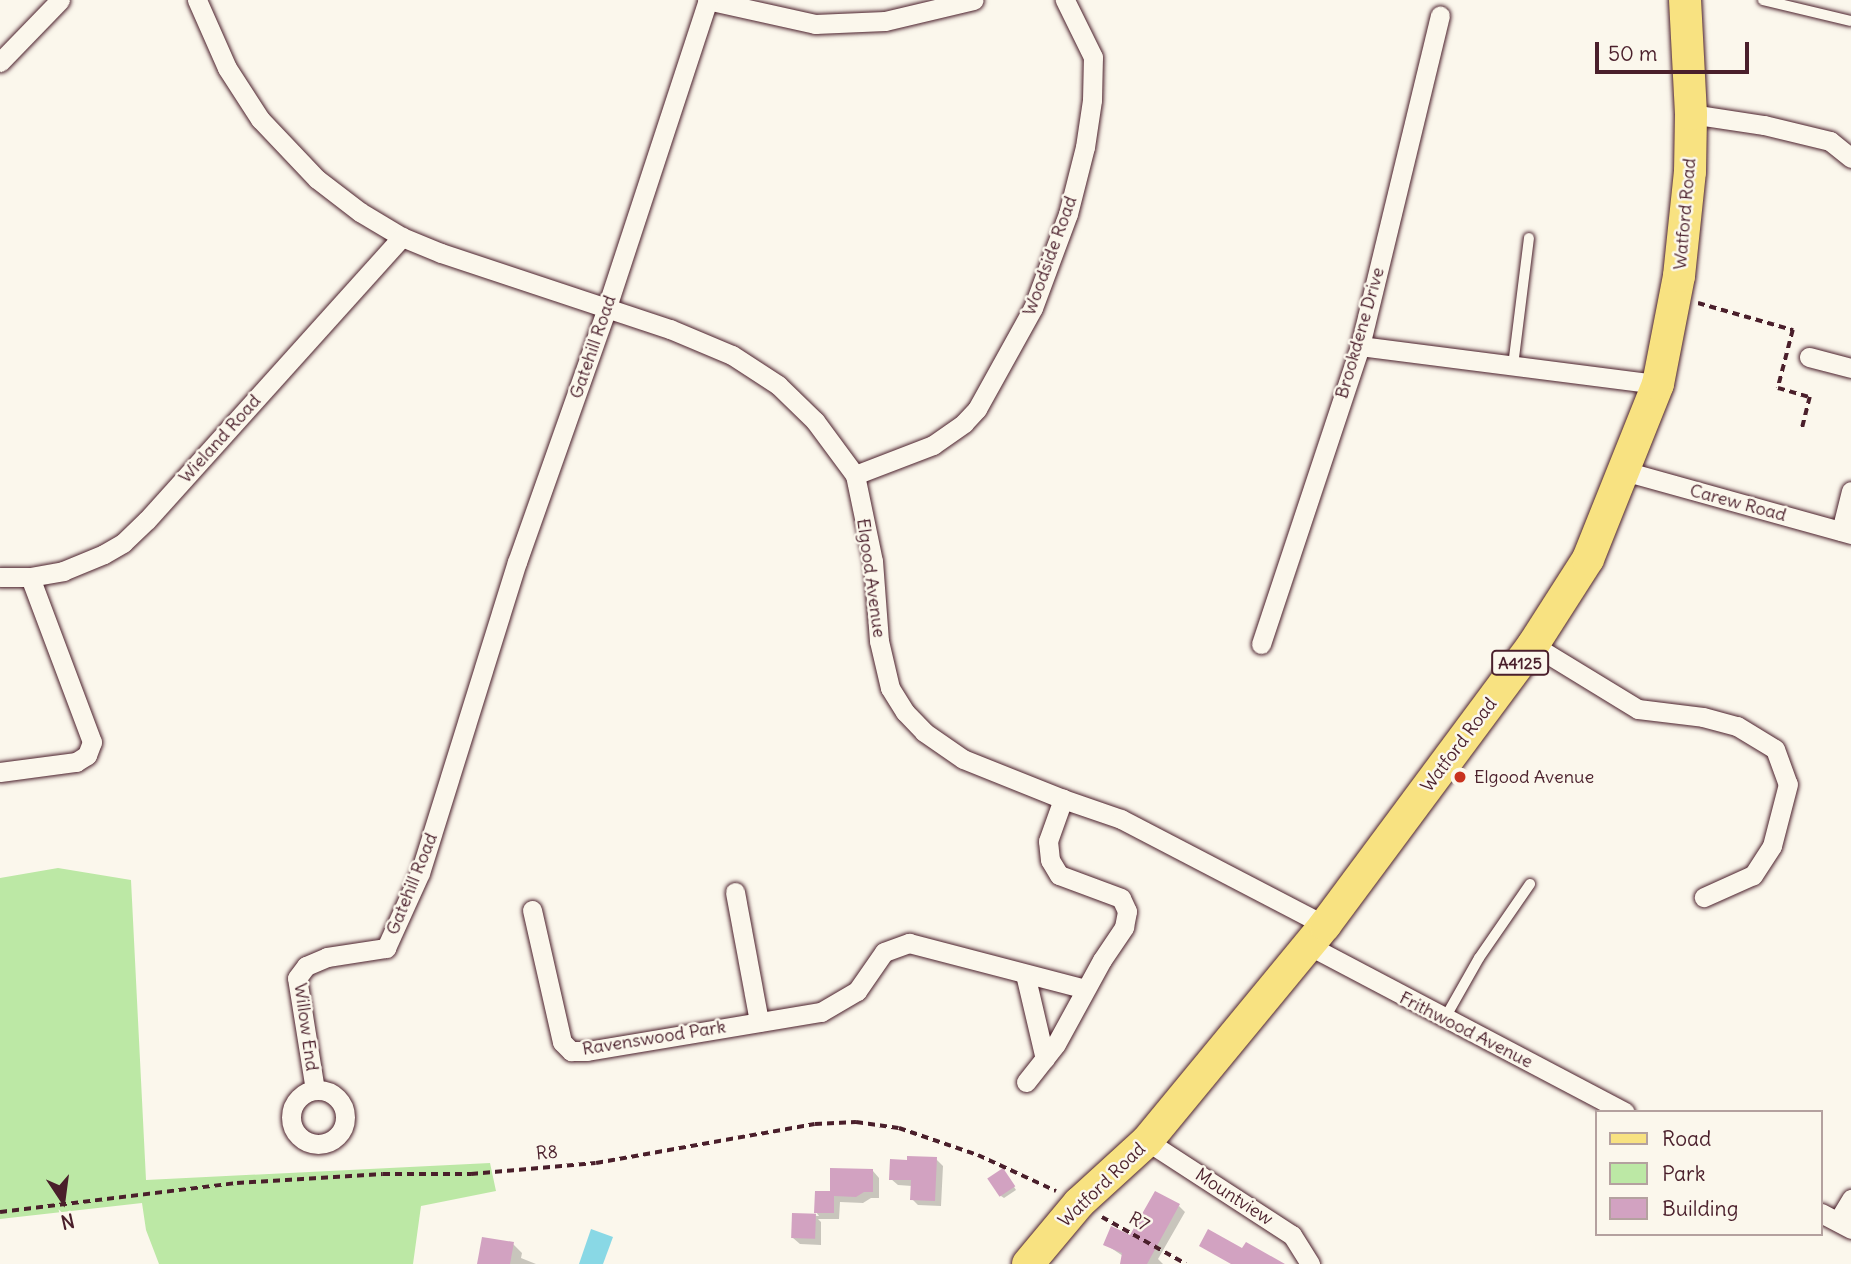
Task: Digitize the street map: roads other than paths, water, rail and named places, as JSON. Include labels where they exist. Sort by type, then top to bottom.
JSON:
[{"type":"main road","name":"Watford Road","points":[[1028,1264],[1079,1203],[1147,1141],[1317,935],[1533,645],[1588,559],[1658,384],[1675,296],[1690,172],[1691,114],[1685,0]]},
{"type":"street","points":[[0,62],[60,0]]},
{"type":"street","name":"Elgood Avenue","points":[[197,0],[227,68],[278,140],[338,196],[402,237],[606,310],[670,329],[732,355],[778,385],[815,421],[855,475],[873,561],[879,642],[890,688],[905,712],[924,732],[963,759],[1121,819],[1317,935]]},
{"type":"street","name":"Gatehill Road","points":[[386,948],[420,873],[517,562],[606,310],[708,0],[815,24],[885,21],[974,0]]},
{"type":"street","name":"Woodside Road","points":[[855,475],[933,445],[964,423],[977,409],[1033,309],[1068,214],[1086,147],[1092,100],[1093,57],[1065,0]]},
{"type":"street","name":"Brookdene Drive","points":[[1261,644],[1360,346],[1440,16]]},
{"type":"street","points":[[1691,114],[1764,125],[1830,141],[1851,158]]},
{"type":"street","name":"Wieland Road","points":[[0,577],[30,577],[84,564],[123,543],[147,520],[402,237]]},
{"type":"street","points":[[1360,346],[1658,384]]},
{"type":"street","points":[[1809,357],[1851,368]]},
{"type":"street","name":"Carew Road","points":[[1624,471],[1846,533]]},
{"type":"street","points":[[1846,533],[1851,491]]},
{"type":"street","points":[[0,772],[76,762],[87,755],[92,742],[30,577]]},
{"type":"street","points":[[1533,645],[1638,709],[1703,717],[1737,726],[1775,749],[1788,784],[1772,846],[1753,875],[1704,897]]},
{"type":"street","points":[[1027,1082],[1056,1044],[1085,989],[1124,927],[1127,911],[1121,898],[1059,875],[1050,860],[1048,841],[1063,799]]},
{"type":"street","points":[[735,892],[759,1022]]},
{"type":"street","name":"Ravenswood Park","points":[[532,910],[562,1042],[571,1051],[587,1051],[821,1012],[839,1004],[857,991],[884,952],[909,943],[1085,989]]},
{"type":"street","name":"Frithwood Avenue","points":[[1317,935],[1444,1019],[1621,1110]]},
{"type":"street","name":"Willow End","points":[[315,1090],[297,978],[306,966],[327,957],[386,948]]},
{"type":"street","points":[[1025,974],[1045,1059]]},
{"type":"street","name":"Mountview","points":[[1147,1141],[1292,1235],[1310,1264]]},
{"type":"street","points":[[1837,1221],[1851,1199]]},
{"type":"lane","points":[[1763,0],[1851,21]]},
{"type":"lane","points":[[1513,366],[1529,238]]},
{"type":"lane","points":[[1444,1019],[1479,958],[1530,884]]},
{"type":"water","points":[[591,1229],[613,1237],[603,1264],[579,1264]]},
{"type":"place","name":"Elgood Avenue","points":[[1460,777]]}]
